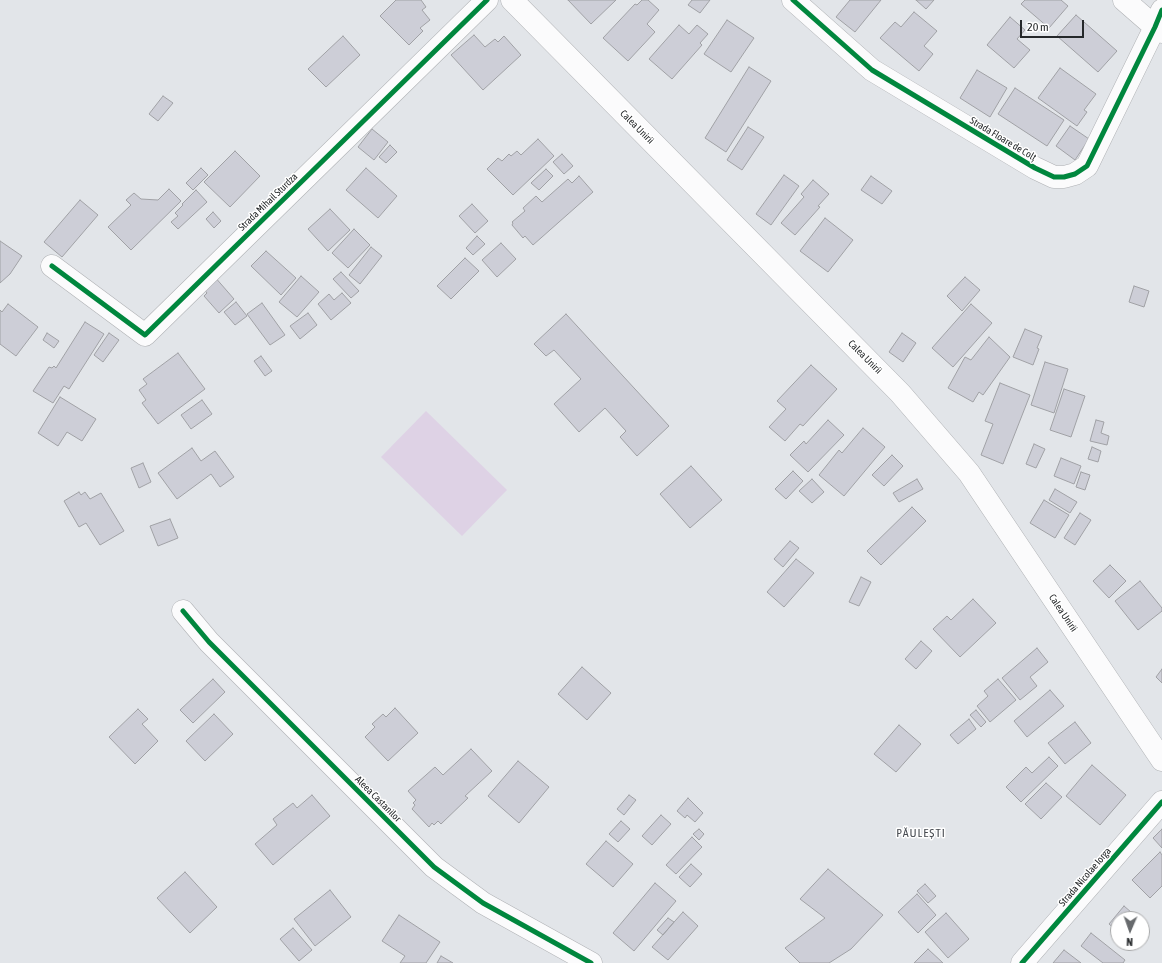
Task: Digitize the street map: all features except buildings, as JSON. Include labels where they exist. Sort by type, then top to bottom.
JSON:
[{"type":"street","name":"Strada Mihail Sturdza","points":[[52,266],[145,335],[487,0]]},
{"type":"street","name":"Calea Unirii","points":[[512,0],[900,393],[969,473],[1162,760]]},
{"type":"street","name":"Strada Floare de Colț","points":[[793,0],[872,70],[1035,168],[1054,177],[1064,177],[1075,174],[1087,166],[1160,23]]},
{"type":"street","points":[[1124,0],[1160,23]]},
{"type":"street","name":"Aleea Castanilor","points":[[183,611],[208,642],[434,867],[483,903],[591,963]]},
{"type":"street","name":"Strada Nicolae Iorga","points":[[1022,963],[1162,802]]},
{"type":"shaded area","points":[[426,411],[507,490],[462,536],[381,457]]},
{"type":"cycle path","points":[[52,266],[145,335],[487,0]]},
{"type":"cycle path","points":[[793,0],[872,70],[1035,168],[1054,177],[1064,177],[1075,174],[1087,166],[1162,10]]},
{"type":"cycle path","points":[[183,611],[209,642],[434,867],[483,903],[591,963]]},
{"type":"cycle path","points":[[1022,963],[1162,802]]},
{"type":"district","name":"PĂULEȘTI","points":[[921,833]]}]
